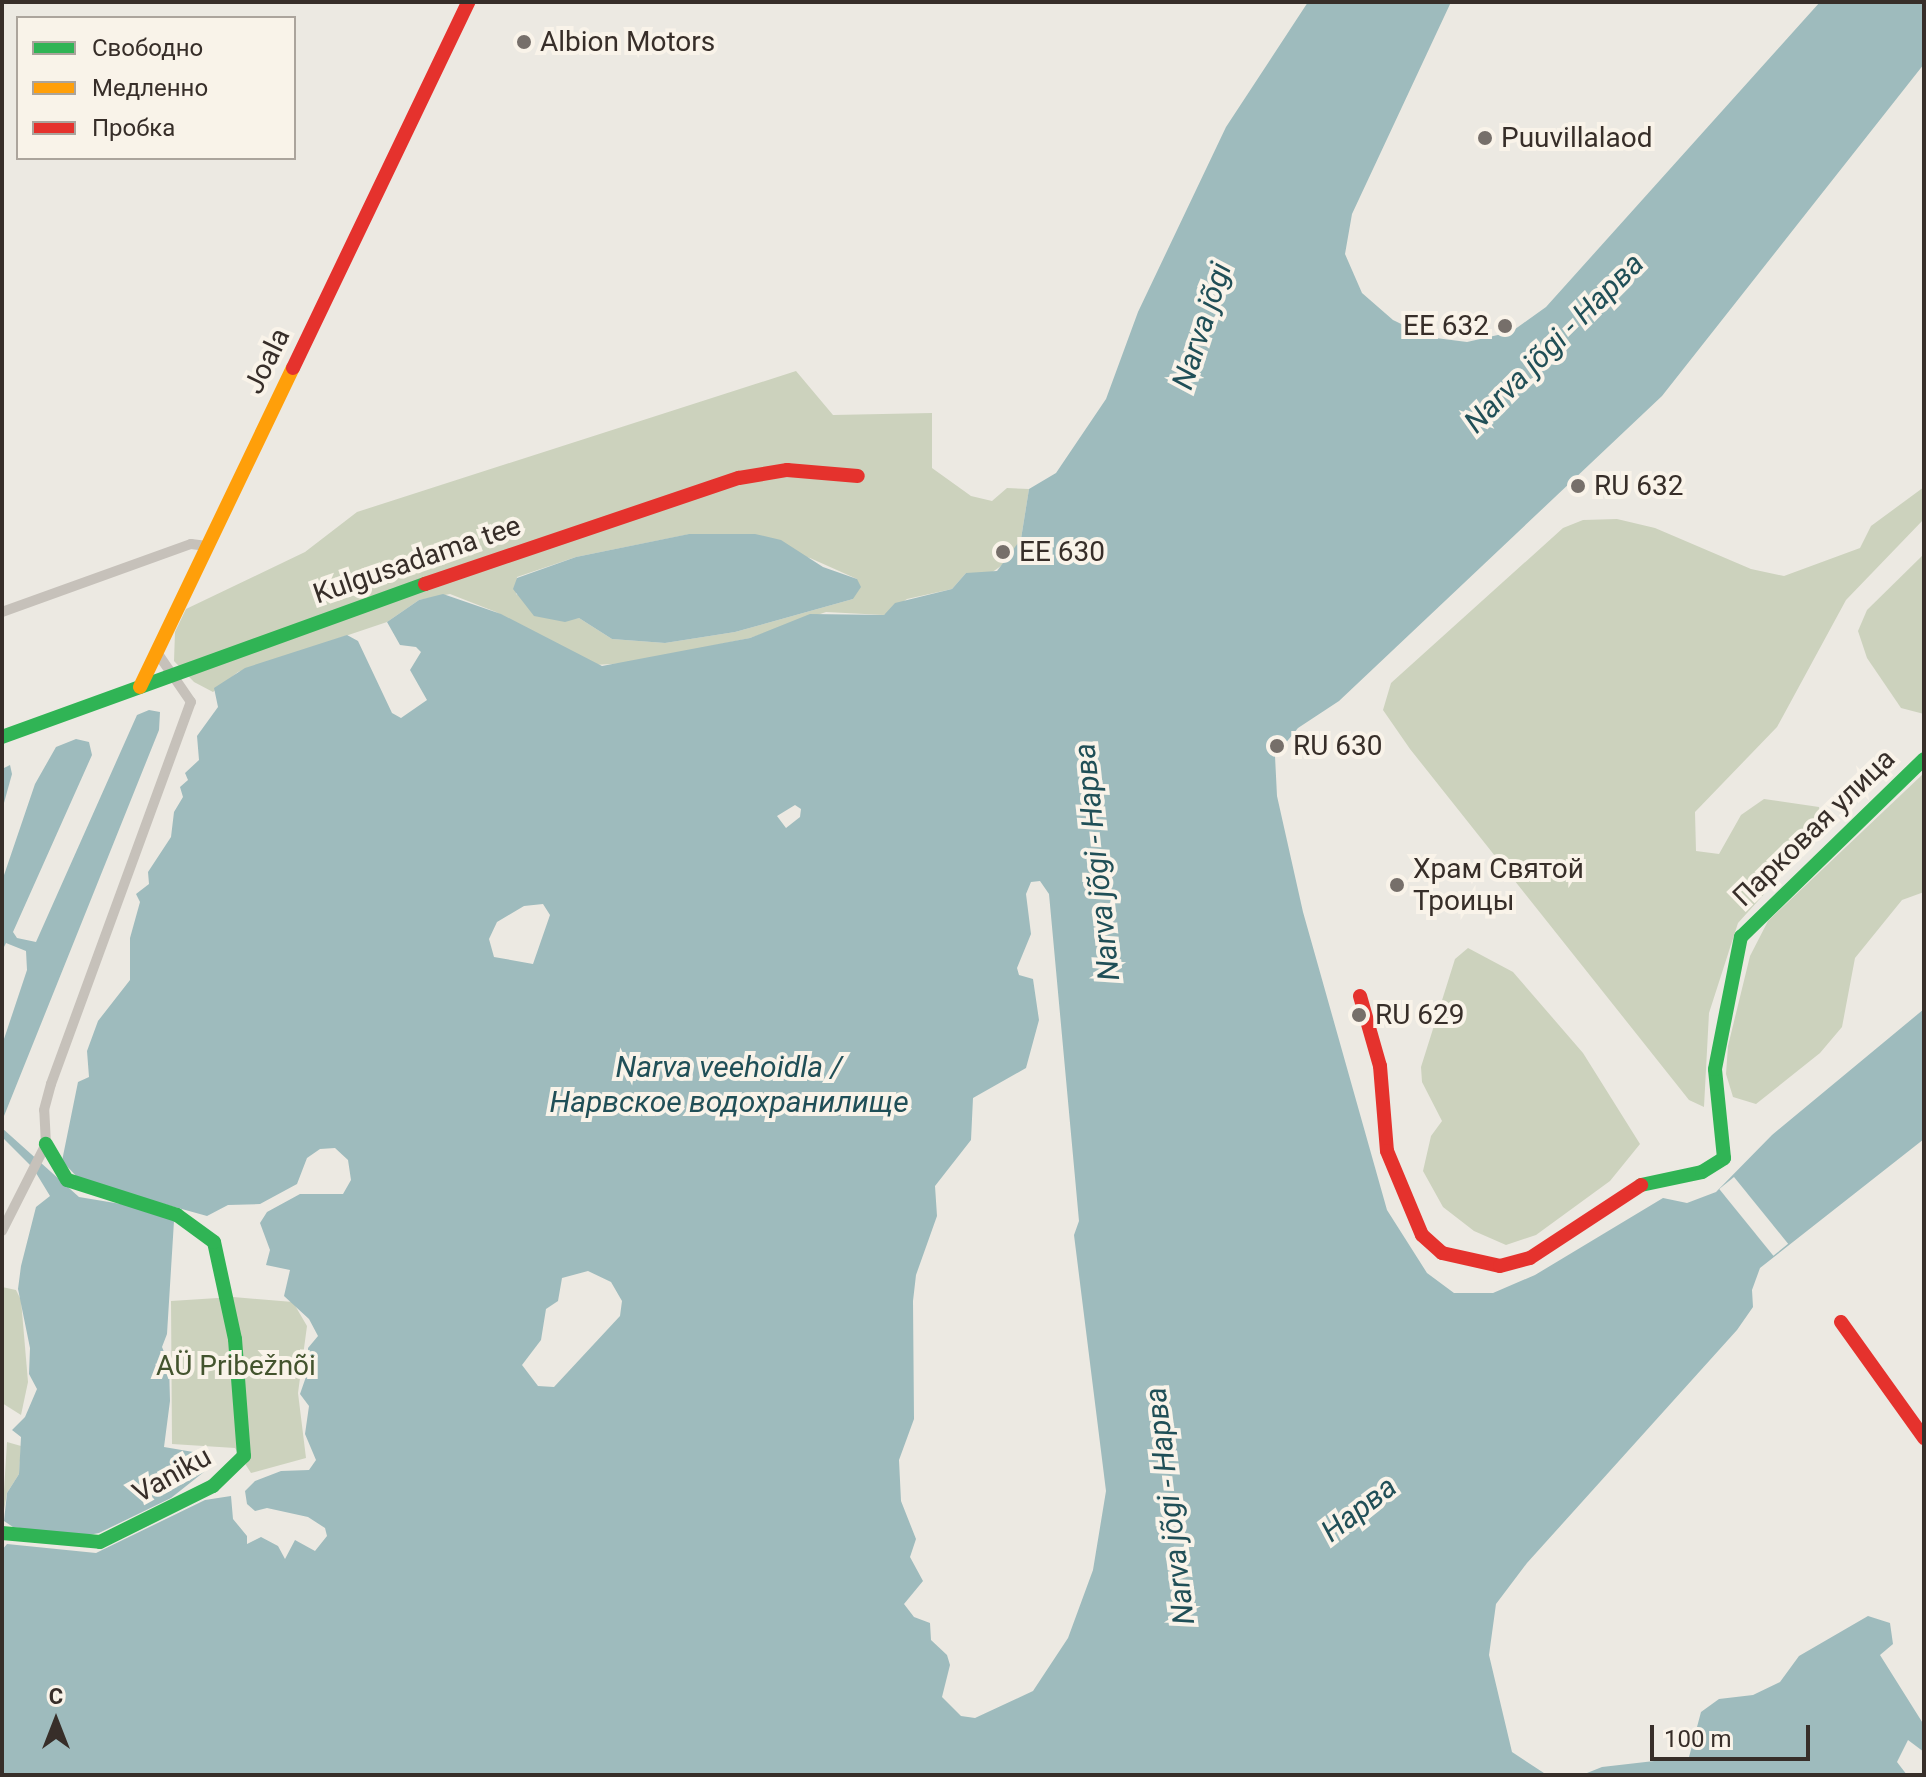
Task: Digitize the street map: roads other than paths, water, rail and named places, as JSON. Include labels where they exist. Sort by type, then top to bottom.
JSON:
[{"type":"street","name":"Joala","points":[[140,688],[468,2]]},
{"type":"street","name":"Kulgusadama tee","points":[[2,737],[174,677],[362,605],[739,478],[787,470],[858,476]]},
{"type":"street","points":[[2,612],[191,544],[207,546]]},
{"type":"street","points":[[2,1231],[43,1149],[44,1110],[51,1084],[191,702],[158,654]]},
{"type":"street","name":"Парковая улица","points":[[1360,996],[1380,1066],[1387,1151],[1422,1235],[1442,1253],[1464,1262],[1500,1266],[1530,1258],[1650,1179],[1702,1172],[1724,1158],[1715,1069],[1741,937],[1924,759]]},
{"type":"street","name":"Vaniku","points":[[2,1533],[46,1541],[100,1542],[213,1486],[244,1456],[239,1380],[214,1242],[177,1215],[67,1180],[43,1149]]},
{"type":"street","points":[[1841,1322],[1924,1438]]},
{"type":"water","name":"Narva veehoidla / Нарвское водохранилище","points":[[1308,2],[1451,2],[1352,214],[1345,254],[1362,293],[1393,320],[1428,337],[1467,342],[1511,332],[1546,307],[1820,2],[1924,2],[1924,64],[1662,396],[1339,701],[1298,728],[1275,756],[1277,796],[1303,912],[1387,1210],[1427,1273],[1454,1293],[1493,1293],[1535,1275],[1663,1198],[1687,1203],[1716,1192],[1772,1135],[1924,1009],[1924,1139],[1760,1268],[1752,1290],[1753,1307],[1737,1330],[1527,1563],[1496,1604],[1489,1655],[1512,1752],[1547,1775],[2,1775],[2,1550],[7,1544],[96,1553],[205,1500],[231,1496],[233,1519],[247,1536],[247,1544],[261,1537],[278,1546],[285,1559],[295,1540],[315,1551],[327,1536],[325,1528],[308,1517],[267,1508],[255,1511],[247,1504],[245,1491],[255,1481],[281,1471],[309,1470],[316,1460],[305,1434],[309,1406],[300,1394],[308,1371],[308,1348],[318,1336],[309,1319],[284,1296],[290,1270],[266,1265],[270,1250],[260,1223],[267,1212],[300,1194],[343,1194],[351,1180],[348,1160],[335,1148],[320,1149],[307,1158],[297,1184],[260,1204],[228,1205],[207,1216],[81,1181],[62,1161],[78,1082],[89,1077],[87,1051],[98,1021],[130,980],[130,938],[140,902],[136,894],[149,884],[148,872],[171,837],[174,812],[183,797],[180,787],[188,780],[185,773],[199,760],[197,736],[218,707],[214,688],[245,668],[347,635],[358,641],[392,713],[401,718],[427,700],[410,670],[421,652],[416,647],[400,645],[387,622],[419,600],[443,594],[501,614],[602,666],[750,638],[810,614],[884,615],[895,603],[952,589],[966,573],[997,571],[1021,539],[1029,489],[1056,473],[1106,399],[1138,312],[1226,127]],"holes":[[[795,805],[801,809],[800,817],[786,828],[777,816]],[[1040,881],[1049,894],[1079,1221],[1074,1235],[1106,1491],[1093,1570],[1068,1638],[1033,1691],[975,1718],[961,1716],[942,1697],[950,1665],[947,1655],[931,1640],[930,1623],[914,1617],[904,1604],[923,1581],[910,1557],[916,1539],[901,1501],[899,1460],[914,1419],[913,1301],[916,1275],[937,1216],[935,1186],[971,1140],[973,1098],[1026,1068],[1039,1020],[1033,979],[1019,975],[1017,968],[1031,934],[1026,894],[1031,882]],[[543,904],[550,915],[533,964],[494,957],[489,939],[497,922],[524,906]],[[588,1271],[611,1282],[622,1301],[620,1316],[554,1387],[538,1386],[522,1365],[541,1340],[546,1309],[558,1301],[562,1278]]]},
{"type":"water","points":[[689,534],[755,534],[781,540],[823,567],[857,579],[861,587],[853,599],[735,632],[665,643],[612,639],[579,618],[565,622],[534,616],[513,589],[517,578],[576,557]]},
{"type":"water","points":[[149,710],[160,712],[159,730],[2,1121],[2,1045],[27,970],[26,951],[6,943],[2,951],[2,881],[35,784],[56,747],[76,739],[89,742],[92,755],[13,932],[17,938],[36,942],[137,715]]},
{"type":"water","points":[[10,765],[12,774],[2,810],[2,769]]},
{"type":"water","points":[[2,1128],[79,1197],[139,1207],[174,1221],[167,1334],[162,1347],[169,1364],[170,1401],[164,1447],[205,1454],[214,1464],[171,1498],[99,1533],[78,1537],[13,1527],[4,1521],[7,1493],[19,1474],[21,1437],[12,1430],[25,1417],[37,1389],[29,1374],[30,1348],[18,1289],[21,1266],[36,1207],[50,1196],[33,1168],[2,1137]]},
{"type":"water","points":[[1868,1616],[1890,1623],[1893,1644],[1880,1655],[1924,1725],[1924,1752],[1908,1740],[1897,1762],[1907,1775],[1582,1775],[1602,1767],[1689,1757],[1701,1712],[1719,1699],[1753,1695],[1780,1682],[1799,1656]]},
{"type":"place","name":"Albion Motors","points":[[524,42]]},
{"type":"place","name":"Puuvillalaod","points":[[1485,138]]},
{"type":"place","name":"EE 632","points":[[1505,326]]},
{"type":"place","name":"RU 632","points":[[1578,486]]},
{"type":"place","name":"EE 630","points":[[1003,552]]},
{"type":"place","name":"RU 630","points":[[1277,746]]},
{"type":"place","name":"Храм Святой Троицы","points":[[1397,885]]},
{"type":"place","name":"RU 629","points":[[1359,1015]]},
{"type":"water label","name":"Narva jõgi","points":[[1202,326]]},
{"type":"water label","name":"Narva jõgi - Нарва","points":[[1554,343]]},
{"type":"water label","name":"Narva jõgi - Нарва","points":[[1097,862]]},
{"type":"water label","name":"Narva jõgi - Нарва","points":[[1170,1506]]},
{"type":"water label","name":"Нарва","points":[[1359,1509]]},
{"type":"park label","name":"AÜ Pribežnõi","points":[[236,1366]]}]
